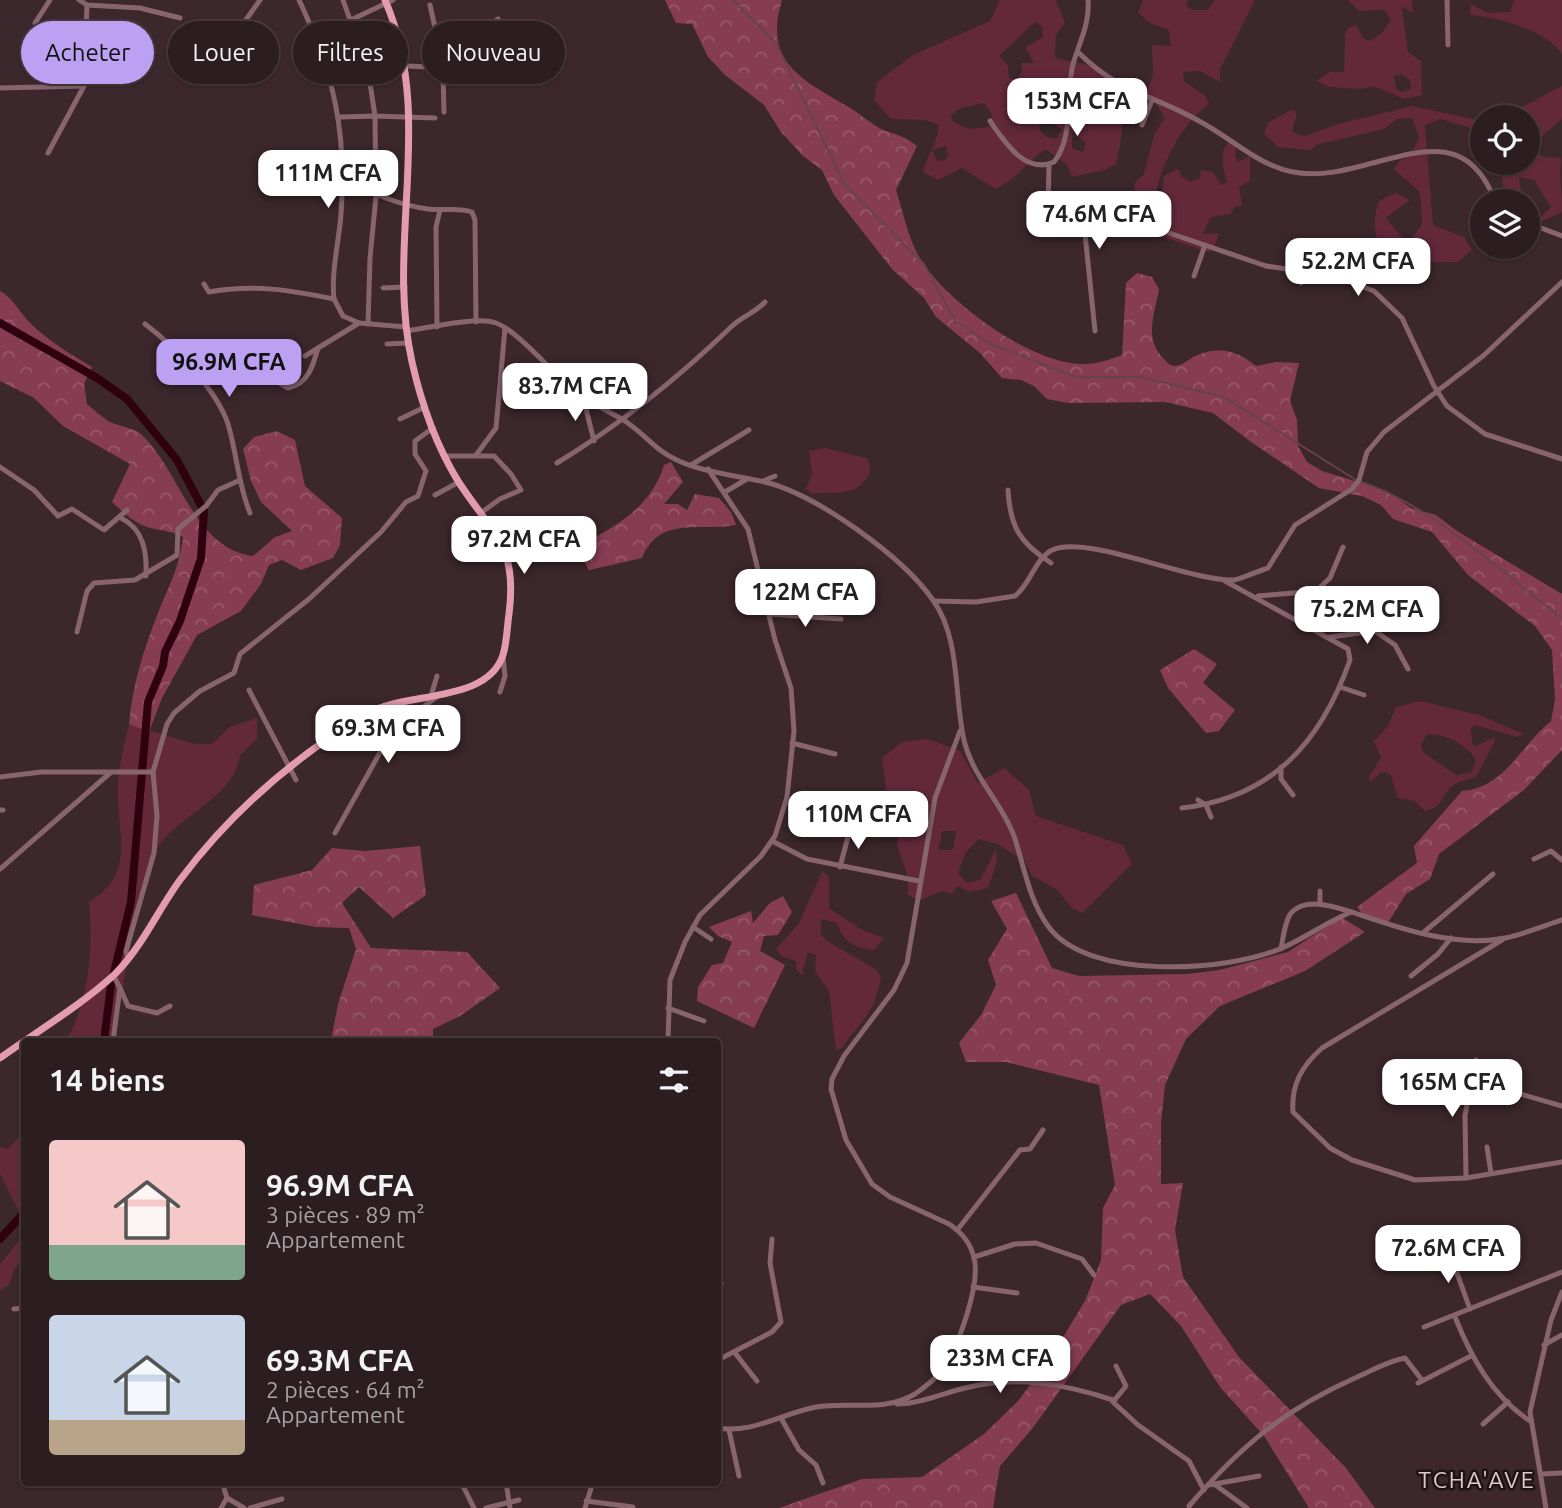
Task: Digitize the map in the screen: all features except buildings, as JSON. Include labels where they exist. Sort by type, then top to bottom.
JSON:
[{"type":"main road","points":[[388,1],[394,21]]},
{"type":"main road","points":[[27,1038],[113,975],[128,958],[170,893],[201,854],[256,796],[289,767],[372,711],[411,698],[435,696],[478,683],[503,656],[509,558],[497,534],[459,482],[445,456],[425,407],[408,342],[405,287],[411,116],[408,84]]},
{"type":"main road","points":[[0,1058],[21,1043]]},
{"type":"street","points":[[36,21],[50,0]]},
{"type":"street","points":[[79,0],[87,5],[140,8],[180,18]]},
{"type":"street","points":[[245,21],[260,0]]},
{"type":"street","points":[[299,0],[308,21]]},
{"type":"street","points":[[342,0],[368,70],[375,116],[376,196],[370,246],[368,324]]},
{"type":"street","points":[[990,121],[1022,159],[1049,164],[1058,157],[1071,100],[1073,63],[1079,53],[1088,21],[1088,0]]},
{"type":"street","points":[[1447,0],[1448,45]]},
{"type":"street","points":[[351,20],[388,1]]},
{"type":"street","points":[[48,153],[84,86],[87,5]]},
{"type":"street","points":[[430,5],[434,21]]},
{"type":"street","points":[[1079,53],[1119,86],[1201,122],[1250,154],[1289,171],[1318,174],[1349,170],[1430,149],[1450,152],[1481,172],[1489,189]]},
{"type":"street","points":[[330,84],[340,117],[342,179],[334,299],[343,316],[359,323],[406,329],[491,322],[505,328],[583,397],[623,420],[659,449],[691,465],[763,481],[838,515],[905,570],[934,601],[950,644],[961,728],[973,766],[1013,835],[1041,915],[1060,940],[1095,956],[1168,967],[1223,962],[1281,949],[1352,912]]},
{"type":"street","points":[[443,84],[444,112]]},
{"type":"street","points":[[0,88],[84,86]]},
{"type":"street","points":[[1142,125],[1153,100]]},
{"type":"street","points":[[340,117],[435,118]]},
{"type":"street","points":[[1049,164],[1048,212],[1065,220],[1084,224],[1136,222],[1266,266],[1299,270],[1358,284],[1374,291],[1402,318],[1437,392],[1455,413],[1485,434],[1562,458]]},
{"type":"street","points":[[342,179],[376,196],[407,205],[440,210],[462,208],[474,216],[476,323]]},
{"type":"street","points":[[436,327],[436,227],[440,210]]},
{"type":"street","points":[[1084,224],[1095,331]]},
{"type":"street","points":[[1540,228],[1562,236]]},
{"type":"street","points":[[1194,276],[1205,245]]},
{"type":"street","points":[[1299,270],[1301,283]]},
{"type":"street","points":[[934,601],[976,602],[1014,596],[1054,549],[1077,548],[1112,553],[1195,577],[1236,580],[1250,572],[1268,568],[1295,525],[1352,489],[1359,480],[1367,452],[1384,432],[1510,333],[1562,282]]},
{"type":"street","points":[[204,284],[209,292],[239,286],[265,287],[334,299]]},
{"type":"street","points":[[383,288],[405,287]]},
{"type":"street","points":[[557,463],[623,420],[682,373],[734,324],[755,313],[765,302]]},
{"type":"street","points":[[305,356],[359,323]]},
{"type":"street","points":[[145,324],[180,354],[227,422],[238,481],[250,513]]},
{"type":"street","points":[[476,455],[496,428],[505,328]]},
{"type":"street","points":[[387,344],[408,342]]},
{"type":"street","points":[[180,354],[188,348],[223,351],[288,388],[302,383],[309,375],[318,348]]},
{"type":"street","points":[[547,366],[552,380],[548,391]]},
{"type":"street","points":[[583,397],[594,441]]},
{"type":"street","points":[[400,419],[425,407]]},
{"type":"street","points":[[128,958],[125,951],[154,853],[158,816],[152,772],[167,724],[174,713],[200,691],[234,673],[240,654],[309,599],[381,532],[406,502],[418,496],[426,471],[415,454],[415,441],[433,428]]},
{"type":"street","points":[[691,465],[749,430]]},
{"type":"street","points":[[445,456],[496,457],[521,490],[500,499],[482,512]]},
{"type":"street","points":[[0,467],[34,490],[58,516],[72,509],[104,530],[127,510]]},
{"type":"street","points":[[668,1038],[670,980],[693,927],[707,908],[772,841],[784,810],[792,743],[794,701],[748,529],[708,469]]},
{"type":"street","points":[[763,481],[775,476]]},
{"type":"street","points":[[724,492],[747,479]]},
{"type":"street","points":[[77,632],[87,591],[94,583],[135,580],[146,576],[162,562],[177,555],[178,529],[206,506],[218,490],[238,481]]},
{"type":"street","points":[[435,495],[459,482]]},
{"type":"street","points":[[1008,490],[1013,525],[1043,559],[1051,563]]},
{"type":"street","points":[[121,518],[136,527],[146,560],[146,576]]},
{"type":"street","points":[[497,534],[520,519]]},
{"type":"street","points":[[1258,596],[1316,591],[1330,578],[1343,547]]},
{"type":"street","points":[[1182,807],[1233,799],[1281,767],[1319,728],[1340,687],[1350,653],[1348,649],[1258,596],[1223,579]]},
{"type":"street","points":[[1366,633],[1380,619],[1396,591]]},
{"type":"street","points":[[770,614],[841,619]]},
{"type":"street","points":[[1326,637],[1375,631],[1395,645],[1408,669]]},
{"type":"street","points":[[500,692],[505,676],[503,656]]},
{"type":"street","points":[[335,833],[382,749],[409,718],[435,696],[437,676]]},
{"type":"street","points":[[1340,687],[1364,695]]},
{"type":"street","points":[[249,690],[296,780]]},
{"type":"street","points":[[894,1404],[923,1388],[943,1368],[957,1342],[973,1287],[974,1257],[958,1230],[890,1197],[872,1184],[846,1140],[831,1089],[844,1056],[894,990],[907,963],[916,924],[919,881],[935,798],[961,728]]},
{"type":"street","points":[[792,743],[835,754]]},
{"type":"street","points":[[1281,767],[1281,779],[1293,795]]},
{"type":"street","points":[[0,777],[41,772],[152,772]]},
{"type":"street","points":[[0,869],[57,816],[110,773]]},
{"type":"street","points":[[1198,800],[1206,805],[1211,817]]},
{"type":"street","points":[[840,867],[850,828]]},
{"type":"street","points":[[772,841],[807,859],[919,881]]},
{"type":"street","points":[[1534,859],[1551,851],[1562,860]]},
{"type":"street","points":[[1424,932],[1493,874]]},
{"type":"street","points":[[1320,891],[1321,904]]},
{"type":"street","points":[[1281,949],[1292,912],[1321,904],[1387,925],[1478,941],[1504,938],[1562,920]]},
{"type":"street","points":[[693,927],[711,939]]},
{"type":"street","points":[[1411,976],[1438,954],[1451,937]]},
{"type":"street","points":[[1504,938],[1322,1048],[1306,1063],[1294,1091],[1293,1112],[1330,1148],[1352,1160],[1425,1181],[1466,1178],[1562,1162]]},
{"type":"street","points":[[113,975],[128,1006],[157,1013],[170,1006]]},
{"type":"street","points":[[113,1038],[121,988]]},
{"type":"street","points":[[668,1009],[704,1021]]},
{"type":"street","points":[[1466,1178],[1464,1134],[1476,1060]]},
{"type":"street","points":[[1472,1080],[1562,1106]]},
{"type":"street","points":[[958,1230],[1020,1150],[1030,1149],[1043,1130]]},
{"type":"street","points":[[1487,1147],[1491,1173]]},
{"type":"street","points":[[721,1359],[772,1332],[781,1322],[770,1263],[772,1239]]},
{"type":"street","points":[[974,1257],[1015,1244],[1036,1243],[1082,1259],[1094,1275]]},
{"type":"street","points":[[1450,1254],[1470,1309]]},
{"type":"street","points":[[1424,1326],[1455,1317],[1562,1272]]},
{"type":"street","points":[[973,1287],[1017,1293]]},
{"type":"street","points":[[1546,1508],[1542,1474],[1530,1421],[1532,1397],[1544,1345],[1562,1292]]},
{"type":"street","points":[[14,1308],[21,1308]]},
{"type":"street","points":[[1455,1317],[1471,1356],[1508,1402],[1530,1421]]},
{"type":"street","points":[[1544,1345],[1562,1335]]},
{"type":"street","points":[[735,1353],[757,1381]]},
{"type":"street","points":[[1189,1506],[1274,1422],[1327,1390],[1405,1358],[1420,1382],[1471,1356]]},
{"type":"street","points":[[1113,1400],[1126,1386],[1116,1366]]},
{"type":"street","points":[[721,1429],[729,1430],[815,1407],[905,1404],[986,1384],[1020,1381],[1071,1386],[1113,1400],[1139,1425],[1189,1461],[1209,1486],[1247,1508]]},
{"type":"street","points":[[1483,1424],[1508,1402]]},
{"type":"street","points":[[781,1418],[799,1450],[816,1465],[822,1483]]},
{"type":"street","points":[[729,1430],[739,1476]]},
{"type":"street","points":[[1542,1474],[1562,1473]]},
{"type":"street","points":[[1209,1486],[1259,1476]]},
{"type":"street","points":[[223,1486],[227,1498],[244,1508]]},
{"type":"street","points":[[463,1486],[474,1508]]},
{"type":"street","points":[[507,1486],[509,1505]]},
{"type":"street","points":[[592,1486],[585,1504],[634,1507]]},
{"type":"street","points":[[221,1508],[227,1498]]},
{"type":"street","points":[[250,1508],[282,1499]]},
{"type":"street","points":[[486,1508],[509,1505],[519,1500]]},
{"type":"shaded area","points":[[1000,0],[1056,0],[1065,23],[1056,35],[1055,58],[1093,67],[1106,75],[1120,96],[1123,123],[1116,164],[1105,170],[1072,177],[1067,165],[1046,149],[1010,181],[995,189],[962,168],[938,180],[923,172],[939,125],[925,120],[891,119],[874,100],[877,82],[913,55],[990,21]],"holes":[[[1035,22],[1042,27],[1043,37],[1025,48],[1034,63],[1021,63],[1022,71],[1018,79],[1009,78],[1008,66],[999,56]],[[984,103],[992,115],[989,127],[969,129],[952,121],[951,115],[961,108]],[[1044,120],[1062,129],[1057,139],[1054,139],[1043,134],[1039,127]],[[1072,132],[1086,143],[1083,152],[1072,148]],[[946,146],[948,156],[945,160],[937,161],[932,150]]]},
{"type":"shaded area","points":[[1143,0],[1187,0],[1187,6],[1192,10],[1208,10],[1215,0],[1255,0],[1220,69],[1220,82],[1200,71],[1183,72],[1184,81],[1205,96],[1209,104],[1189,123],[1174,146],[1155,197],[1161,201],[1164,176],[1178,169],[1182,177],[1190,182],[1200,178],[1201,170],[1213,172],[1221,185],[1227,182],[1223,153],[1233,139],[1237,142],[1235,156],[1238,162],[1250,156],[1250,181],[1239,187],[1242,205],[1234,207],[1231,214],[1211,217],[1203,234],[1219,233],[1214,248],[1209,252],[1148,232],[1144,224],[1147,209],[1135,199],[1135,183],[1144,174],[1154,135],[1165,118],[1154,101],[1145,98],[1153,74],[1152,45],[1171,46],[1169,30],[1150,23],[1138,13]]},
{"type":"shaded area","points":[[1348,0],[1412,0],[1413,13],[1402,7],[1408,52],[1421,61],[1422,95],[1404,99],[1373,86],[1360,89],[1330,87],[1316,81],[1330,72],[1344,72],[1345,36],[1348,28],[1356,25],[1364,39],[1370,41],[1383,32],[1391,19],[1384,10],[1359,11]],"holes":[[[1394,75],[1403,75],[1410,80],[1411,89],[1402,92],[1396,89]]]},
{"type":"shaded area","points":[[1514,0],[1562,0],[1562,54],[1545,38],[1520,26],[1470,15],[1471,4],[1488,13],[1510,12]]},
{"type":"shaded area","points":[[1562,86],[1562,119],[1544,134],[1540,142],[1540,105],[1526,105]]},
{"type":"shaded area","points":[[1412,106],[1470,118],[1470,128],[1440,119],[1425,125],[1433,225],[1464,237],[1470,252],[1457,262],[1424,262],[1411,274],[1393,274],[1384,256],[1375,230],[1379,201],[1395,193],[1410,200],[1386,218],[1408,244],[1422,224],[1420,192],[1394,169],[1400,160],[1411,156],[1419,137],[1412,118],[1397,119],[1384,129],[1316,145],[1311,150],[1278,147],[1264,134],[1268,123],[1291,110],[1297,112],[1292,132],[1305,136],[1338,124]]},
{"type":"shaded area","points":[[1540,154],[1561,158],[1562,212],[1540,222],[1540,218],[1551,207],[1534,180],[1519,177],[1520,189],[1504,189],[1501,175],[1540,175]]},
{"type":"shaded area","points":[[825,448],[866,458],[870,471],[861,485],[842,492],[812,494],[806,489],[812,474],[809,451]]},
{"type":"shaded area","points":[[1420,701],[1479,715],[1524,734],[1517,737],[1475,725],[1471,728],[1472,744],[1476,746],[1494,737],[1495,741],[1477,775],[1455,784],[1436,807],[1425,811],[1415,801],[1398,798],[1390,774],[1382,772],[1370,782],[1369,777],[1381,757],[1374,741],[1388,726],[1396,707]],"holes":[[[1427,734],[1455,741],[1467,749],[1476,760],[1472,772],[1456,775],[1423,752],[1421,745]]]},
{"type":"shaded area","points":[[257,718],[257,739],[240,755],[229,782],[170,833],[151,861],[131,938],[115,1038],[68,1038],[80,1008],[88,973],[89,902],[104,890],[114,877],[119,863],[121,834],[118,783],[129,724],[195,744],[212,744],[230,727]]},
{"type":"shaded area","points":[[927,739],[960,751],[978,783],[1004,768],[1029,790],[1036,816],[1123,845],[1132,864],[1082,913],[1072,908],[1056,889],[1032,876],[1025,861],[997,844],[979,839],[966,852],[958,873],[967,883],[980,880],[996,849],[997,862],[988,888],[969,892],[957,886],[952,894],[942,891],[918,901],[908,894],[908,877],[898,848],[895,816],[880,809],[886,790],[882,758],[902,742]],"holes":[[[942,831],[956,831],[953,850],[938,850]]]},
{"type":"shaded area","points":[[822,872],[829,876],[829,908],[862,930],[884,938],[874,950],[861,947],[847,940],[837,923],[821,919],[821,935],[827,941],[877,970],[881,977],[875,1000],[867,1016],[842,1048],[836,1050],[829,991],[815,971],[816,955],[808,952],[802,975],[796,969],[796,961],[781,956],[776,949],[799,923]]},
{"type":"shaded area","points":[[21,1135],[21,1215],[0,1174],[0,1147],[8,1149]]},
{"type":"shaded area","points":[[21,1239],[21,1261],[14,1269],[9,1285],[0,1290],[0,1264]]},
{"type":"green space","points":[[665,0],[782,0],[777,21],[778,39],[790,66],[814,87],[874,125],[917,146],[896,190],[914,248],[937,281],[994,329],[1038,353],[1060,361],[1086,364],[1112,359],[1122,355],[1126,283],[1137,273],[1152,277],[1159,289],[1152,324],[1153,342],[1168,363],[1179,365],[1204,353],[1227,351],[1242,356],[1256,366],[1276,362],[1299,363],[1290,401],[1297,420],[1298,446],[1307,462],[1322,471],[1387,491],[1411,508],[1436,515],[1457,531],[1562,594],[1562,750],[1524,790],[1439,854],[1430,879],[1406,894],[1389,921],[1370,919],[1357,907],[1417,863],[1414,846],[1462,791],[1477,788],[1501,774],[1551,721],[1555,700],[1552,650],[1535,626],[1468,575],[1432,532],[1393,519],[1381,505],[1362,496],[1319,488],[1213,413],[1165,402],[1068,403],[1047,399],[1034,386],[1021,380],[1002,378],[980,353],[936,317],[924,298],[892,269],[834,195],[822,170],[803,156],[781,132],[764,105],[725,75],[708,57],[692,24],[676,23]]},
{"type":"green space","points":[[0,291],[38,330],[92,367],[84,384],[87,404],[108,421],[143,436],[156,451],[202,524],[233,550],[253,556],[275,537],[292,531],[261,502],[251,481],[243,449],[254,437],[277,431],[295,440],[305,486],[342,518],[340,545],[333,558],[301,570],[282,560],[269,565],[261,584],[241,611],[197,635],[162,698],[149,732],[129,724],[133,696],[139,668],[176,568],[183,537],[139,524],[112,502],[130,464],[63,426],[34,398],[0,381]]},
{"type":"green space","points":[[671,462],[683,482],[664,504],[678,504],[687,510],[695,494],[719,498],[731,512],[736,525],[670,531],[659,536],[642,558],[589,570],[576,547],[629,515],[650,493],[664,465]]},
{"type":"green space","points":[[1194,649],[1217,664],[1203,683],[1235,710],[1219,731],[1206,733],[1168,688],[1160,670]]},
{"type":"green space","points":[[420,846],[426,895],[393,918],[359,887],[342,903],[371,948],[467,952],[500,988],[460,1016],[433,1029],[433,1038],[332,1038],[338,1004],[356,949],[349,928],[316,927],[252,915],[254,885],[312,870],[332,848],[365,851]]},
{"type":"green space","points":[[1016,893],[1052,968],[1079,976],[1187,974],[1220,970],[1288,952],[1341,917],[1365,932],[1305,971],[1220,1006],[1186,1039],[1165,1085],[1161,1123],[1161,1184],[1183,1183],[1175,1230],[1183,1277],[1239,1357],[1346,1468],[1375,1508],[1309,1508],[1264,1436],[1220,1387],[1181,1326],[1150,1294],[1121,1305],[1032,1429],[1000,1466],[993,1508],[779,1508],[862,1479],[922,1477],[984,1434],[1018,1401],[1051,1357],[1085,1301],[1101,1260],[1103,1208],[1115,1185],[1099,1085],[1006,1062],[966,1062],[959,1043],[981,1015],[996,985],[988,960],[1007,929],[991,901]]},
{"type":"green space","points":[[783,896],[792,912],[778,935],[764,936],[760,951],[785,965],[754,1028],[697,1001],[698,987],[712,965],[723,963],[732,942],[718,936],[709,927],[751,911],[753,923],[770,903]]},
{"type":"waterway","points":[[733,0],[776,43],[845,185],[924,264],[955,321],[991,344],[1076,377],[1140,377],[1224,397],[1356,480]]},
{"type":"waterway","points":[[0,323],[97,378],[127,399],[177,460],[204,511],[201,558],[148,702],[131,902],[111,985],[104,1038]]},
{"type":"waterway","points":[[1361,482],[1388,493],[1440,523],[1562,618]]},
{"type":"waterway","points":[[0,1239],[21,1216]]},
{"type":"district","name":"TCHA'AVE","points":[[1477,1480]]}]
